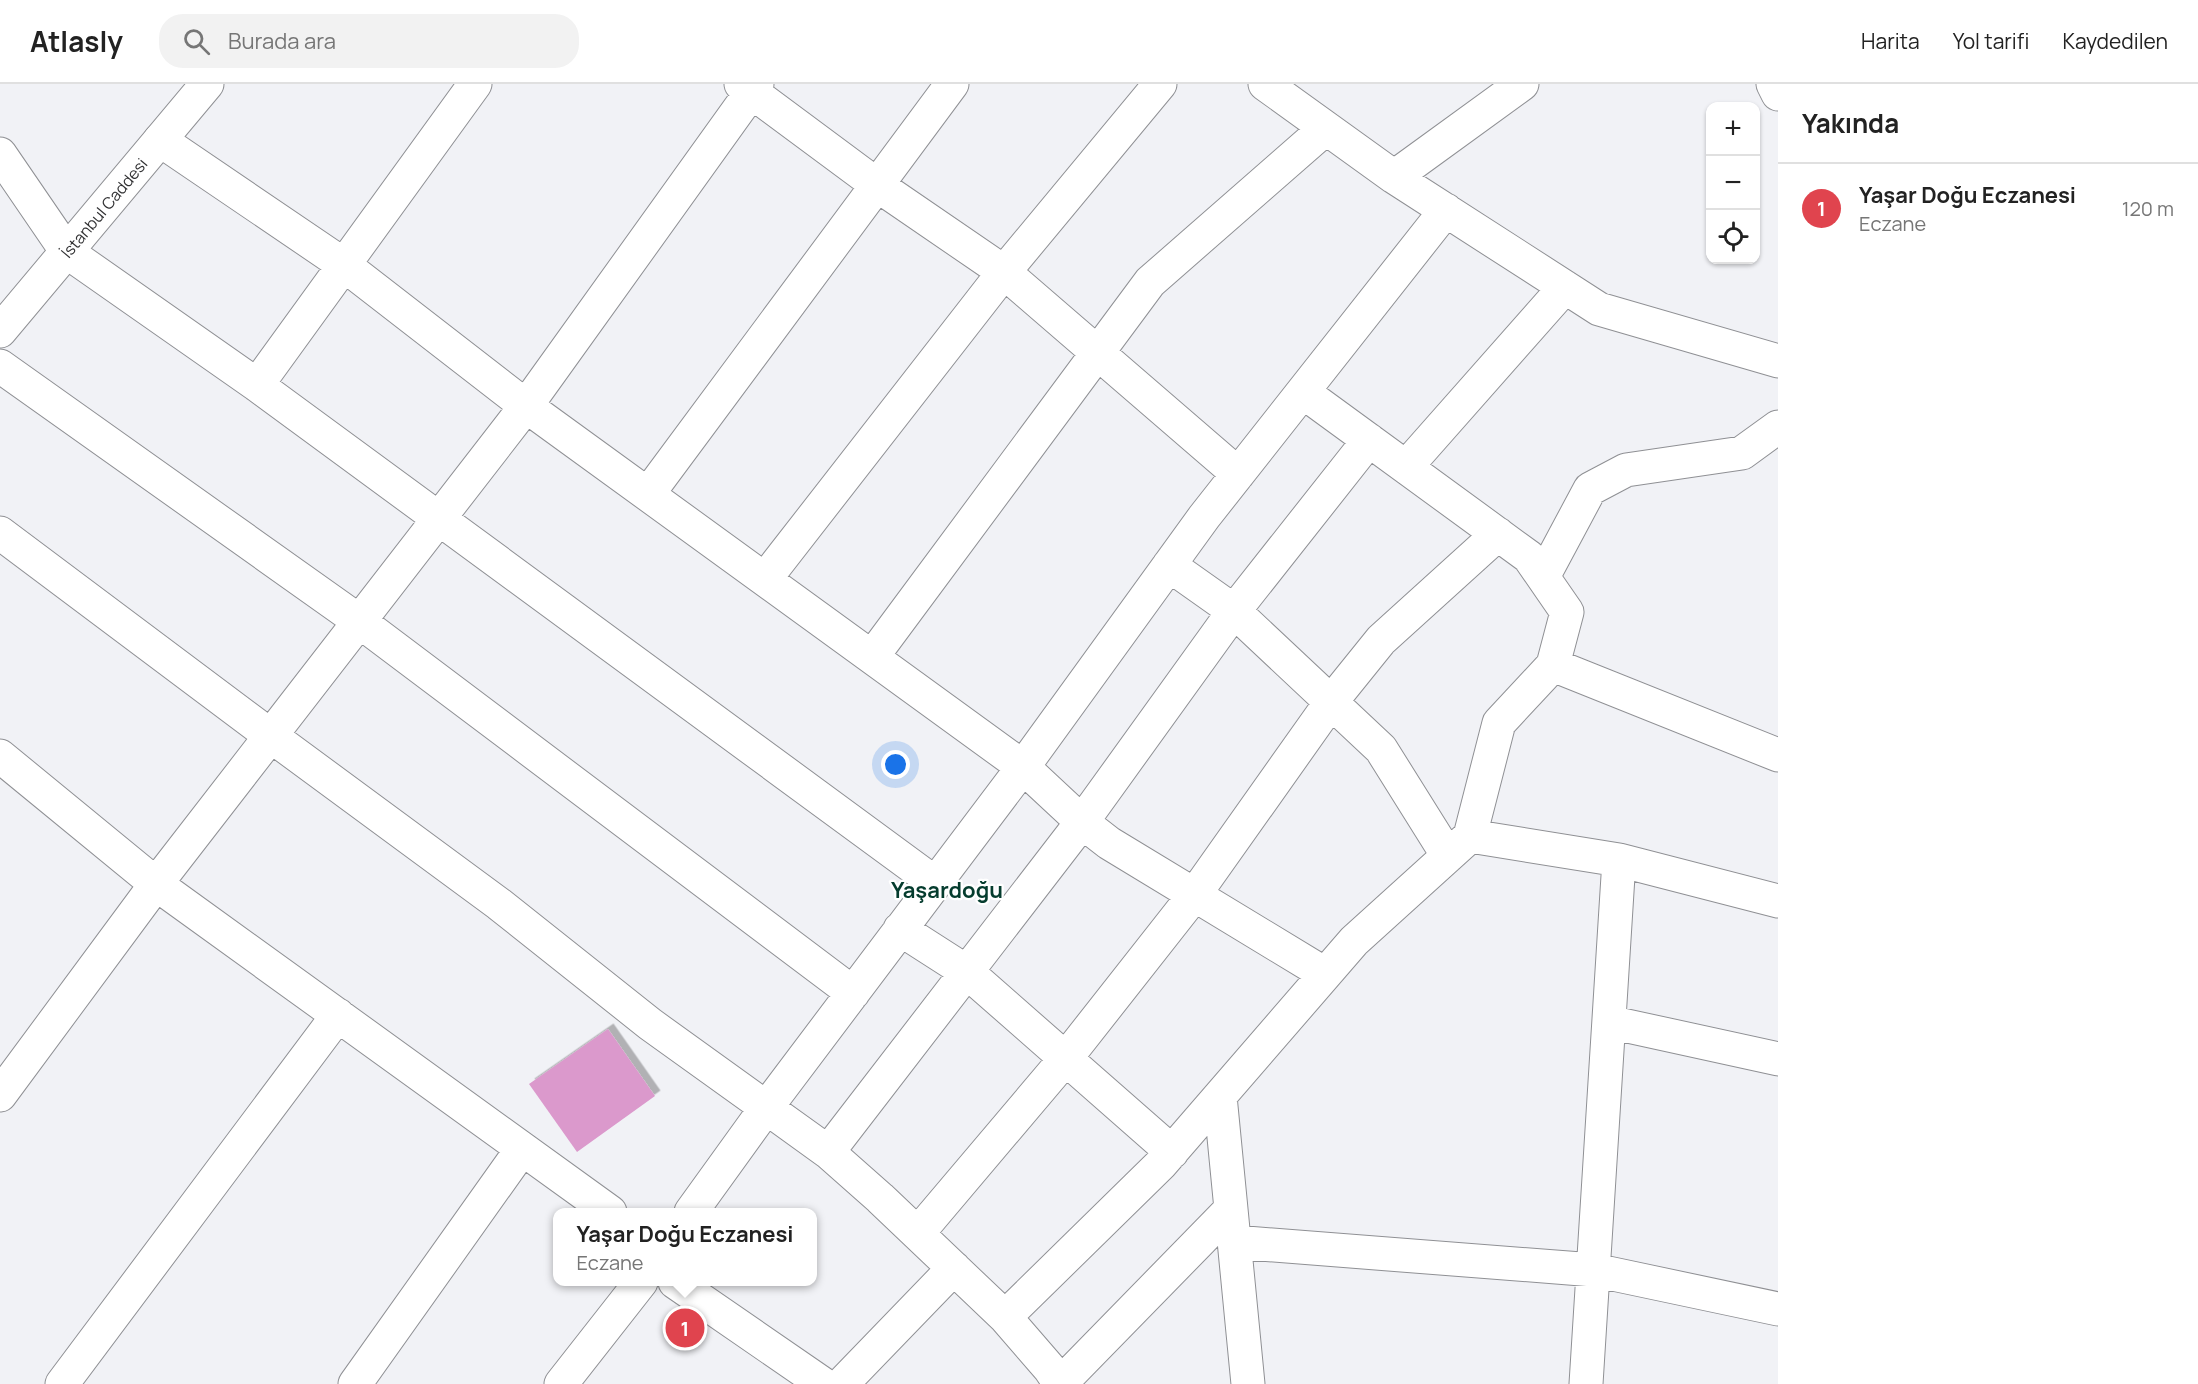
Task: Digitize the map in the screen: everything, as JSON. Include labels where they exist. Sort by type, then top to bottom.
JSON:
[{"type":"street","name":"İstanbul Caddesi","points":[[0,331],[207,84]]},
{"type":"street","points":[[257,385],[475,84]]},
{"type":"street","points":[[648,494],[952,84]]},
{"type":"street","points":[[765,579],[1004,272],[1160,84]]},
{"type":"street","points":[[1264,84],[1394,177],[1599,309],[1778,361]]},
{"type":"street","points":[[1773,84],[1778,94]]},
{"type":"street","points":[[1394,177],[1518,85]]},
{"type":"street","points":[[0,1095],[156,884],[526,406],[750,86],[877,185],[1004,272],[1238,474]]},
{"type":"street","points":[[872,657],[1150,282],[1326,128]]},
{"type":"street","points":[[160,140],[344,265],[526,406],[1023,767],[1082,822],[1109,843],[1325,974]]},
{"type":"street","points":[[0,154],[67,252],[257,385],[440,518],[935,883]]},
{"type":"street","points":[[694,1208],[766,1108],[1023,767],[1169,565],[1446,210]]},
{"type":"street","points":[[1406,467],[1565,287]]},
{"type":"street","points":[[0,366],[360,621],[852,993]]},
{"type":"street","points":[[1005,1317],[1172,1152],[1354,941],[1459,846],[1499,723],[1553,665],[1567,612],[1529,557],[1303,392]]},
{"type":"street","points":[[1543,577],[1590,489],[1626,470],[1742,453],[1778,427]]},
{"type":"street","points":[[828,1152],[1082,822],[1234,612],[1369,440]]},
{"type":"street","points":[[0,533],[499,904],[650,1023],[828,1152],[918,1233],[1005,1317],[1060,1384],[1231,1209]]},
{"type":"street","points":[[918,1233],[1066,1058],[1195,894],[1331,702],[1382,640],[1498,534]]},
{"type":"street","points":[[1169,565],[1234,612],[1381,749],[1459,846],[1618,860],[1778,901]]},
{"type":"street","points":[[1553,665],[1778,755]]},
{"type":"street","points":[[0,756],[156,884],[604,1208]]},
{"type":"street","points":[[1586,1384],[1618,860]]},
{"type":"street","points":[[900,929],[967,972],[1172,1152]]},
{"type":"street","points":[[62,1384],[338,1015]]},
{"type":"street","points":[[1609,1022],[1778,1059]]},
{"type":"street","points":[[1220,1096],[1248,1384]]},
{"type":"street","points":[[355,1384],[522,1149]]},
{"type":"street","points":[[1234,1242],[1594,1270],[1778,1309]]},
{"type":"street","points":[[842,1384],[954,1268]]},
{"type":"street","points":[[561,1384],[636,1286]]},
{"type":"street","points":[[682,1286],[823,1384]]},
{"type":"building","points":[[608,1029],[655,1096],[577,1152],[529,1084]]},
{"type":"place","name":"Yaşar Doğu Eczanesi","points":[[685,1328]]},
{"type":"district","name":"Yaşardoğu","points":[[947,890]]}]
